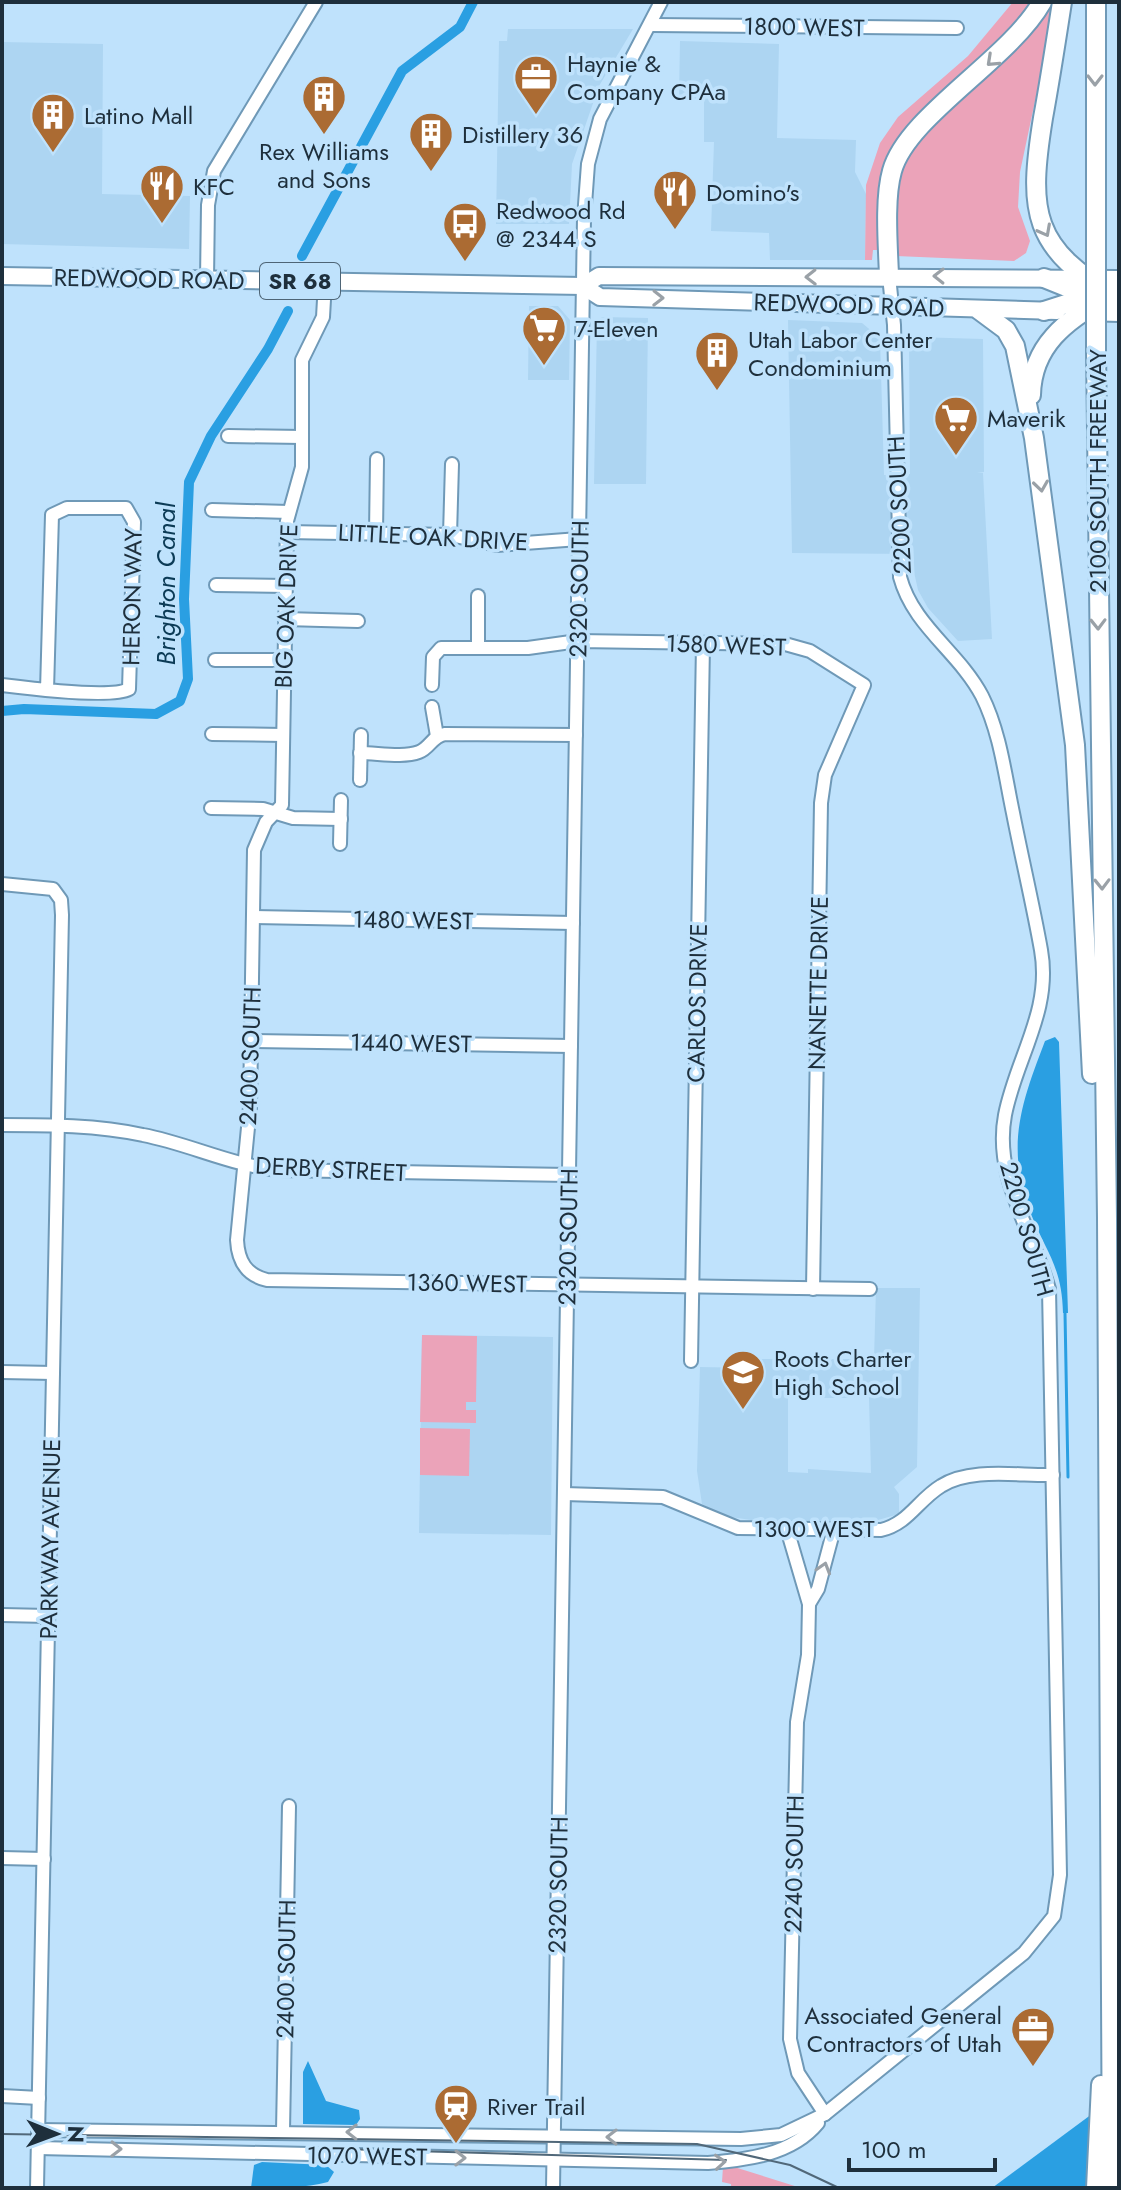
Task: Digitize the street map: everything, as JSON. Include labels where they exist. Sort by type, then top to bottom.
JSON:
[{"type":"highway","points":[[889,276],[890,178],[900,151],[1012,43],[1042,2]]},
{"type":"highway","points":[[1062,2],[1037,156],[1034,199],[1039,219],[1051,242],[1108,296]]},
{"type":"highway","name":"2100 SOUTH FREEWAY","points":[[1096,2],[1096,350],[1112,1892],[1101,1924],[1106,2076]]},
{"type":"highway","points":[[1044,278],[1108,296]]},
{"type":"highway","points":[[1044,311],[1108,296]]},
{"type":"highway","points":[[1034,438],[1031,383],[1037,360],[1056,332],[1108,296]]},
{"type":"highway","points":[[979,310],[1006,330],[1015,346],[1034,438],[1075,745],[1098,1219],[1107,1279]]},
{"type":"highway","points":[[1106,2076],[1112,2181]]},
{"type":"highway","points":[[1096,2188],[1106,2076]]},
{"type":"main road","name":"REDWOOD ROAD","points":[[2,276],[583,286],[600,297],[1044,311]]},
{"type":"main road","name":"REDWOOD ROAD","points":[[583,286],[599,276],[1044,278]]},
{"type":"street","points":[[207,280],[208,205],[214,171],[316,2]]},
{"type":"street","name":"2320 SOUTH","points":[[553,2188],[584,218],[591,150],[611,94],[652,25],[661,2]]},
{"type":"street","name":"1800 WEST","points":[[652,25],[957,28]]},
{"type":"street","name":"2200 SOUTH","points":[[889,276],[900,577],[915,611],[971,678],[988,710],[1004,767],[1042,955],[1040,1015],[1018,1071],[1005,1116],[1003,1142],[1004,1166],[1012,1192],[1041,1260],[1049,1289],[1060,1875],[1058,1903],[1045,1932]]},
{"type":"street","name":"BIG OAK DRIVE","points":[[277,814],[282,805],[287,532],[289,512],[301,477],[303,378],[323,317],[325,282]]},
{"type":"street","points":[[228,436],[302,437]]},
{"type":"street","points":[[376,533],[377,459]]},
{"type":"street","points":[[450,535],[452,464]]},
{"type":"street","name":"HERON WAY","points":[[126,508],[134,522],[129,689],[117,693],[47,690],[50,523],[55,511],[126,508]]},
{"type":"street","points":[[212,510],[289,512]]},
{"type":"street","name":"LITTLE OAK DRIVE","points":[[287,532],[450,535],[497,545],[579,539]]},
{"type":"street","points":[[216,585],[286,586]]},
{"type":"street","points":[[478,596],[478,647]]},
{"type":"street","points":[[285,619],[358,621]]},
{"type":"street","name":"1580 WEST","points":[[432,685],[432,661],[437,651],[447,647],[528,648],[578,641],[785,644],[810,651],[864,685]]},
{"type":"street","name":"CARLOS DRIVE","points":[[691,1361],[703,644]]},
{"type":"street","points":[[215,660],[284,660]]},
{"type":"street","points":[[2,685],[47,690]]},
{"type":"street","name":"NANETTE DRIVE","points":[[813,1289],[821,803],[825,775],[864,685]]},
{"type":"street","points":[[432,707],[437,736]]},
{"type":"street","points":[[212,734],[283,735]]},
{"type":"street","points":[[360,780],[361,735]]},
{"type":"street","points":[[360,753],[420,752],[437,736],[576,735]]},
{"type":"street","points":[[340,844],[341,800]]},
{"type":"street","points":[[211,808],[268,809],[293,818],[341,819]]},
{"type":"street","name":"2400 SOUTH","points":[[255,1277],[239,1260],[237,1250],[251,1041],[254,850],[263,829],[277,814]]},
{"type":"street","name":"PARKWAY AVENUE","points":[[2,884],[43,885],[56,891],[62,915],[37,2188]]},
{"type":"street","name":"1480 WEST","points":[[253,917],[573,923]]},
{"type":"street","name":"1440 WEST","points":[[251,1041],[571,1046]]},
{"type":"street","name":"DERBY STREET","points":[[2,1125],[58,1125],[142,1134],[244,1165],[280,1170],[569,1175]]},
{"type":"street","name":"1360 WEST","points":[[255,1277],[870,1289]]},
{"type":"street","points":[[2,1372],[53,1373]]},
{"type":"street","name":"1300 WEST","points":[[564,1494],[663,1497],[725,1525],[787,1529],[892,1528],[939,1487],[958,1478],[1053,1475]]},
{"type":"street","name":"2240 SOUTH","points":[[787,1529],[809,1604],[808,1655],[797,1722],[790,2039],[798,2073],[825,2114]]},
{"type":"street","name":"2240 SOUTH","points":[[809,1604],[818,1589],[834,1529]]},
{"type":"street","points":[[2,1615],[48,1616]]},
{"type":"street","name":"2400 SOUTH","points":[[283,2131],[289,1806]]},
{"type":"street","points":[[2,1858],[44,1859]]},
{"type":"street","name":"1070 WEST","points":[[38,2130],[756,2139],[795,2130],[825,2114],[1024,1953],[1045,1932]]},
{"type":"street","points":[[2,2096],[39,2098]]},
{"type":"street","name":"1070 WEST","points":[[38,2148],[733,2161],[784,2148],[814,2128],[825,2114]]},
{"type":"shaded area","points":[[1013,2],[1032,2],[1006,35],[900,136],[886,157],[878,187],[878,250],[873,250],[872,260],[865,260],[866,185],[880,143],[898,117],[968,56]]},
{"type":"shaded area","points":[[1046,2],[1056,2],[1020,172],[1018,207],[1030,241],[1026,253],[1014,261],[896,256],[895,196],[906,151]]},
{"type":"shaded area","points":[[508,29],[633,29],[599,86],[572,164],[569,224],[496,224],[499,41],[507,41]]},
{"type":"shaded area","points":[[680,41],[779,44],[777,138],[856,140],[855,172],[866,194],[865,260],[770,260],[769,233],[711,231],[714,142],[704,142],[704,99],[679,98]]},
{"type":"shaded area","points":[[2,42],[103,44],[102,194],[190,196],[189,249],[2,244]]},
{"type":"shaded area","name":"7-Eleven","points":[[529,306],[558,306],[570,320],[569,380],[528,380]]},
{"type":"shaded area","points":[[602,317],[648,318],[646,484],[594,484],[597,321]]},
{"type":"shaded area","points":[[788,320],[862,323],[880,338],[884,475],[910,474],[909,342],[915,337],[983,339],[984,472],[977,473],[983,473],[992,639],[958,641],[928,608],[918,590],[910,554],[792,553]]},
{"type":"shaded area","name":"Roots Charter High School","points":[[876,1288],[920,1288],[917,1467],[894,1487],[899,1494],[899,1514],[871,1522],[751,1520],[724,1516],[702,1504],[697,1471],[700,1367],[753,1368],[753,1359],[874,1359]],"holes":[[[788,1398],[869,1398],[871,1473],[808,1469],[808,1473],[788,1472]]]},
{"type":"shaded area","points":[[422,1335],[553,1337],[551,1535],[419,1533]]},
{"type":"shaded area","points":[[422,1335],[477,1336],[476,1402],[466,1402],[466,1410],[476,1410],[476,1423],[420,1422]]},
{"type":"shaded area","points":[[420,1428],[470,1429],[469,1476],[420,1475]]},
{"type":"shaded area","points":[[731,2166],[801,2188],[731,2188],[731,2184],[722,2182],[723,2167]]},
{"type":"water","points":[[1055,1037],[1059,1042],[1068,1313],[1063,1313],[1057,1272],[1031,1214],[1019,1168],[1019,1126],[1023,1106],[1045,1041]]},
{"type":"water","points":[[308,2061],[326,2101],[359,2110],[360,2119],[356,2125],[303,2124],[303,2072]]},
{"type":"water","points":[[1119,2094],[1099,2188],[992,2188]]},
{"type":"water","points":[[262,2162],[326,2165],[334,2172],[328,2182],[319,2184],[251,2188],[254,2165]]},
{"type":"waterway","name":"Brighton Canal","points":[[302,256],[402,71],[460,27],[473,2]]},
{"type":"waterway","name":"Brighton Canal","points":[[2,711],[24,709],[156,714],[180,701],[188,679],[184,599],[189,482],[211,436],[268,349],[288,311]]},
{"type":"waterway","points":[[1065,1313],[1068,1477]]},
{"type":"tram line","points":[[2,2134],[697,2144],[790,2165],[839,2188]]},
{"type":"tram line","points":[[342,2149],[726,2160]]},
{"type":"place","name":"Haynie & Company CPAa","points":[[536,116]]},
{"type":"place","name":"Rex Williams and Sons","points":[[324,136]]},
{"type":"place","name":"Latino Mall","points":[[53,154]]},
{"type":"place","name":"Distillery 36","points":[[431,173]]},
{"type":"place","name":"KFC","points":[[162,225]]},
{"type":"place","name":"Domino's","points":[[675,231]]},
{"type":"place","name":"Redwood Rd @ 2344 S","points":[[465,263]]},
{"type":"place","name":"7-Eleven","points":[[544,367]]},
{"type":"place","name":"Utah Labor Center Condominium","points":[[717,392]]},
{"type":"place","name":"Maverik","points":[[956,457]]},
{"type":"place","name":"Roots Charter High School","points":[[743,1411]]},
{"type":"place","name":"Associated General Contractors of Utah","points":[[1033,2068]]},
{"type":"place","name":"River Trail","points":[[456,2145]]}]
